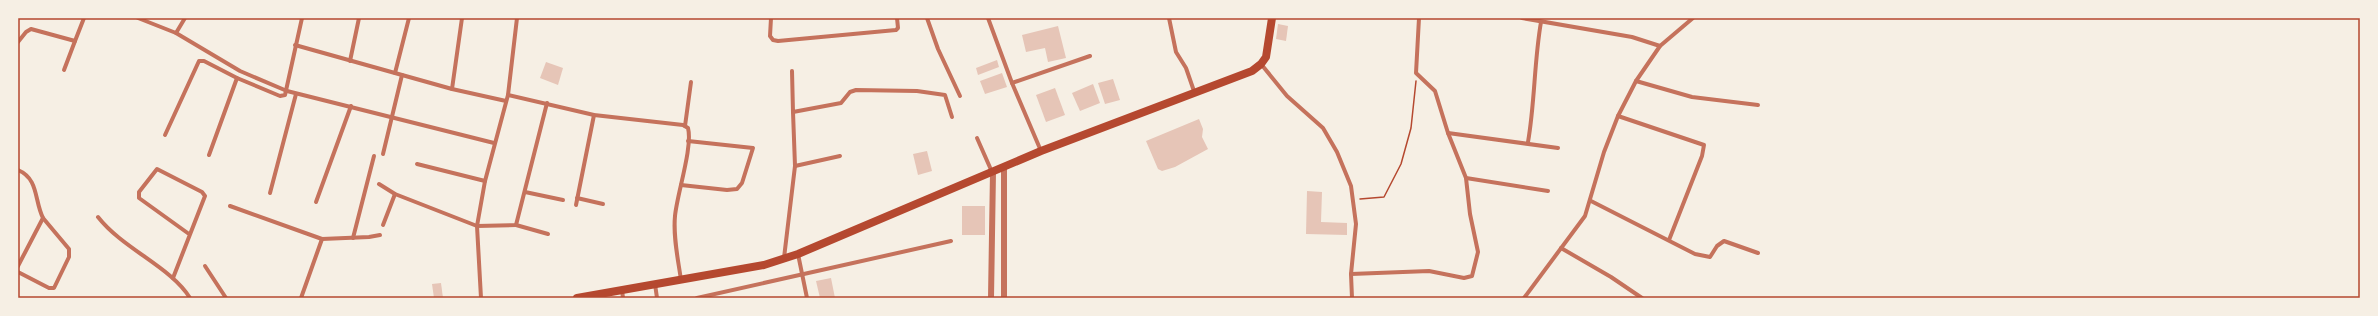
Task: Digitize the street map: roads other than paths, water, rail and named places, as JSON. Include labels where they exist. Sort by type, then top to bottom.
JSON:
[{"type":"main road","points":[[577,298],[622,294],[655,284],[764,265],[798,254],[1041,152],[1252,71],[1261,64],[1268,51],[1272,18]]},
{"type":"street","points":[[64,70],[84,18]]},
{"type":"street","points":[[138,18],[176,33],[240,71],[287,91],[494,143]]},
{"type":"street","points":[[176,33],[185,18]]},
{"type":"street","points":[[165,135],[199,61],[204,61],[237,78],[280,96],[285,96],[302,18]]},
{"type":"street","points":[[350,61],[359,18]]},
{"type":"street","points":[[395,73],[408,18]]},
{"type":"street","points":[[452,89],[462,18]]},
{"type":"street","points":[[481,298],[477,226],[484,181],[508,95],[517,18]]},
{"type":"street","points":[[771,18],[770,36],[773,40],[778,41],[896,30],[897,18]]},
{"type":"street","points":[[928,18],[938,49],[960,96]]},
{"type":"street","points":[[988,18],[1012,83],[1041,152]]},
{"type":"street","points":[[1169,18],[1176,52],[1186,68],[1195,94]]},
{"type":"street","points":[[1351,274],[1428,271],[1464,278],[1472,276],[1478,252],[1470,214],[1466,178],[1448,133],[1435,91],[1416,73],[1419,18]]},
{"type":"street","points":[[1525,18],[1541,22],[1623,35],[1660,46]]},
{"type":"street","points":[[1524,298],[1585,216],[1591,201],[1604,152],[1618,116],[1636,81],[1660,46],[1692,18]]},
{"type":"street","points":[[1528,142],[1533,113],[1534,74],[1541,22]]},
{"type":"street","points":[[18,42],[26,32],[31,29],[75,41]]},
{"type":"street","points":[[295,45],[452,89],[506,101]]},
{"type":"street","points":[[1012,83],[1090,56]]},
{"type":"street","points":[[1261,64],[1287,96],[1323,128],[1345,171],[1354,200],[1356,224],[1351,274],[1352,298]]},
{"type":"street","points":[[784,258],[795,166],[792,71]]},
{"type":"street","points":[[383,154],[402,75]]},
{"type":"street","points":[[209,155],[237,78]]},
{"type":"street","points":[[1636,81],[1692,97],[1758,105]]},
{"type":"street","points":[[681,280],[675,224],[688,141],[688,130],[685,126],[691,82]]},
{"type":"street","points":[[793,112],[841,103],[850,92],[856,90],[917,91],[945,95],[952,117]]},
{"type":"street","points":[[270,193],[296,94]]},
{"type":"street","points":[[508,95],[594,115],[685,126]]},
{"type":"street","points":[[516,225],[547,103]]},
{"type":"street","points":[[316,202],[351,106]]},
{"type":"street","points":[[576,204],[594,115]]},
{"type":"street","points":[[1618,116],[1704,145],[1702,156],[1669,240]]},
{"type":"street","points":[[1448,133],[1528,142],[1558,148]]},
{"type":"street","points":[[977,138],[993,172],[991,298]]},
{"type":"street","points":[[681,185],[737,189],[742,183],[753,148],[688,141]]},
{"type":"street","points":[[353,238],[374,156]]},
{"type":"street","points":[[795,166],[840,156]]},
{"type":"street","points":[[417,164],[484,181]]},
{"type":"street","points":[[1004,167],[1004,298]]},
{"type":"street","points":[[173,278],[205,196],[202,192],[157,169],[139,192],[139,198],[189,234]]},
{"type":"street","points":[[18,170],[26,173],[35,186],[35,196],[43,218],[67,245],[69,253],[56,285],[52,288],[18,272]]},
{"type":"street","points":[[1466,178],[1548,191]]},
{"type":"street","points":[[379,184],[395,194],[477,226],[516,225],[548,234]]},
{"type":"street","points":[[525,192],[563,200]]},
{"type":"street","points":[[383,224],[395,194]]},
{"type":"street","points":[[577,198],[604,204]]},
{"type":"street","points":[[1591,201],[1695,254],[1708,257],[1713,254],[1721,242],[1724,241],[1758,253]]},
{"type":"street","points":[[230,206],[322,239],[380,235]]},
{"type":"street","points":[[98,217],[113,234],[173,278],[190,298]]},
{"type":"street","points":[[18,266],[43,218]]},
{"type":"street","points":[[301,298],[322,239]]},
{"type":"street","points":[[697,298],[951,241]]},
{"type":"street","points":[[1561,248],[1611,277],[1642,298]]},
{"type":"street","points":[[798,254],[807,298]]},
{"type":"street","points":[[205,266],[226,298]]},
{"type":"street","points":[[655,284],[658,298]]}]
